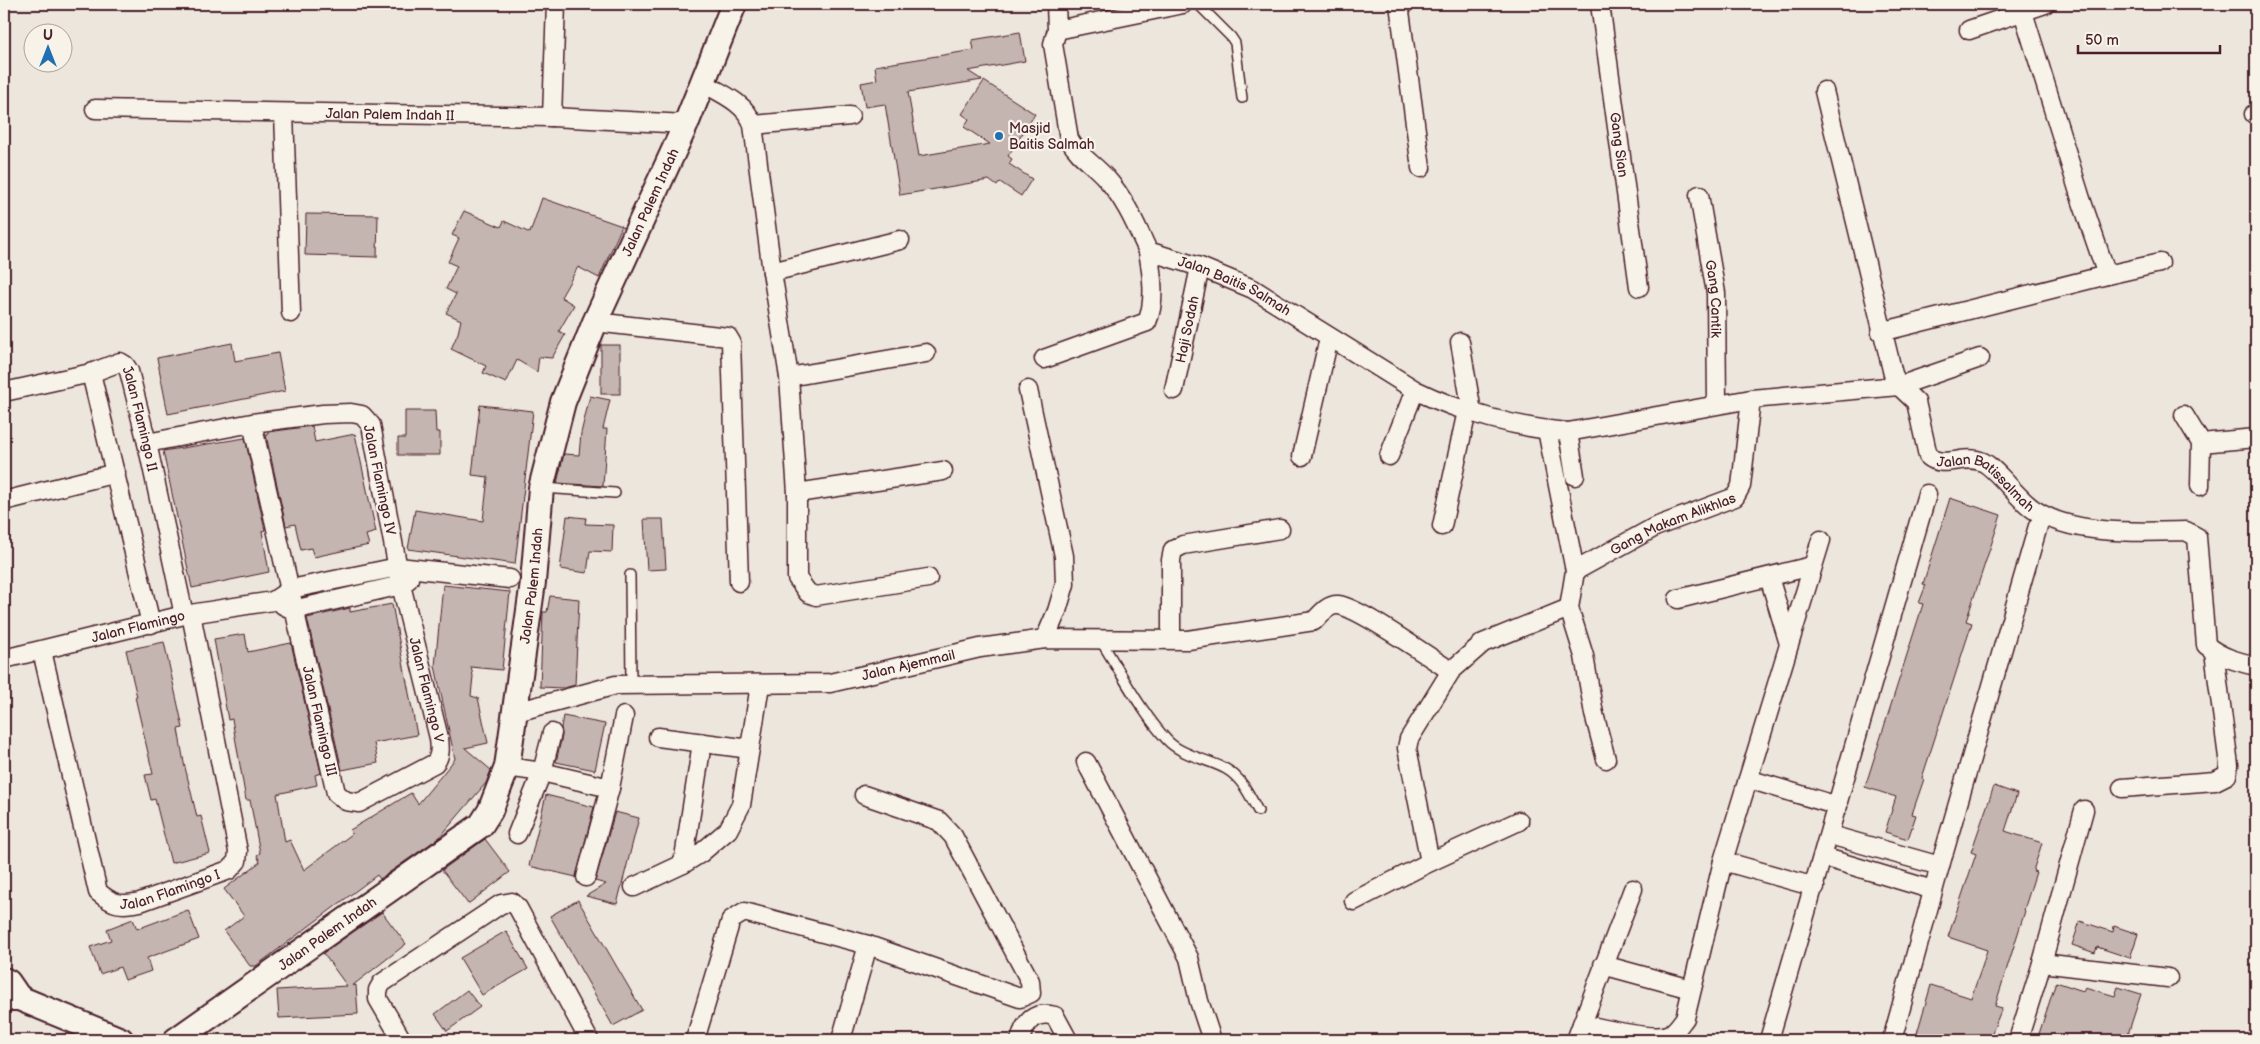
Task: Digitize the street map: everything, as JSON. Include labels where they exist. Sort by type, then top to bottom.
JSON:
[{"type":"street","points":[[552,117],[556,4]]},
{"type":"street","name":"Jalan Palem Indah","points":[[176,1040],[481,825],[490,811],[507,767],[533,582],[540,488],[563,402],[595,322],[686,124],[734,4]]},
{"type":"street","points":[[1044,359],[1147,322],[1152,310],[1151,270],[1148,251],[1131,215],[1122,199],[1105,177],[1076,152],[1069,139],[1053,44],[1057,30],[1056,4]]},
{"type":"street","points":[[1057,30],[1183,4]]},
{"type":"street","points":[[1399,4],[1421,168]]},
{"type":"street","name":"Gang Sian","points":[[1600,4],[1639,287]]},
{"type":"street","points":[[1969,30],[2045,4]]},
{"type":"street","points":[[2024,12],[2081,199],[2107,275]]},
{"type":"street","points":[[703,83],[744,108],[750,115],[753,125],[772,272],[789,377],[797,493],[797,578],[808,593],[816,596],[928,578]]},
{"type":"street","points":[[1824,92],[1881,332],[1893,374],[1899,386]]},
{"type":"street","name":"Jalan Palem Indah II","points":[[95,109],[552,117],[686,124]]},
{"type":"street","points":[[284,113],[291,313]]},
{"type":"street","points":[[753,125],[850,116]]},
{"type":"street","name":"Gang Cantik","points":[[1699,195],[1716,293],[1717,404]]},
{"type":"street","points":[[772,272],[900,240]]},
{"type":"street","name":"Jalan Baitis Salmah","points":[[1148,251],[1200,267],[1253,289],[1329,338],[1415,390],[1438,401],[1469,411],[1547,430],[1568,432]]},
{"type":"street","points":[[1881,332],[2160,263]]},
{"type":"street","name":"Haji Sodah","points":[[1174,390],[1200,267]]},
{"type":"street","points":[[595,322],[728,337],[732,342],[739,582]]},
{"type":"street","points":[[1302,456],[1329,338]]},
{"type":"street","points":[[1442,526],[1469,411],[1460,342]]},
{"type":"street","points":[[789,377],[926,353]]},
{"type":"street","points":[[1575,476],[1568,432],[1751,399],[1899,386],[1980,358]]},
{"type":"street","name":"Jalan Flamingo II","points":[[90,373],[120,362],[129,371],[187,615]]},
{"type":"street","points":[[4,392],[90,373],[116,473],[151,624]]},
{"type":"street","name":"Jalan Batissalmah","points":[[1899,386],[1916,402],[1928,456],[1934,461],[1941,463],[1962,460],[1982,461],[2034,510],[2071,524],[2100,530],[2186,531],[2193,533],[2197,537],[2204,637],[2206,645],[2214,652]]},
{"type":"street","points":[[1028,390],[1064,556],[1065,584],[1057,611],[1045,639]]},
{"type":"street","points":[[1389,456],[1415,390]]},
{"type":"street","name":"Gang Makam Alikhlas","points":[[1575,571],[1655,527],[1735,497],[1741,486],[1751,399]]},
{"type":"street","name":"Jalan Flamingo IV","points":[[147,442],[252,423],[342,414],[362,415],[371,425],[398,567]]},
{"type":"street","points":[[2184,415],[2201,442],[2200,486]]},
{"type":"street","points":[[252,423],[291,590]]},
{"type":"street","points":[[1547,430],[1575,571],[1569,608],[1584,656],[1594,714],[1606,758]]},
{"type":"street","points":[[2201,442],[2256,438]]},
{"type":"street","points":[[797,493],[943,471]]},
{"type":"street","points":[[4,500],[116,473]]},
{"type":"street","points":[[1769,1040],[1830,835],[1927,494]]},
{"type":"street","points":[[1892,1040],[2038,526]]},
{"type":"street","points":[[1171,639],[1171,560],[1173,550],[1183,545],[1280,529]]},
{"type":"street","points":[[1633,889],[1579,1032],[1653,1037],[1668,1034],[1677,1029],[1684,1018],[1723,861],[1820,540]]},
{"type":"street","points":[[1678,599],[1812,566]]},
{"type":"street","name":"Jalan Flamingo","points":[[4,660],[187,615],[273,601],[291,590],[398,567],[419,571],[510,579]]},
{"type":"street","name":"Jalan Flamingo V","points":[[390,786],[435,763],[439,759],[440,750],[439,738],[398,567]]},
{"type":"street","points":[[273,601],[293,610],[401,585],[419,571]]},
{"type":"street","points":[[1769,577],[1789,644]]},
{"type":"street","name":"Jalan Flamingo III","points":[[291,590],[293,610],[336,793],[346,801],[359,803],[390,786]]},
{"type":"street","name":"Jalan Ajemmail","points":[[516,712],[616,685],[830,683],[980,648],[1045,639],[1188,640],[1247,630],[1302,624],[1314,621],[1329,607],[1338,605],[1351,609],[1369,619],[1451,672]]},
{"type":"street","points":[[1430,862],[1407,748],[1409,739],[1451,672],[1483,643],[1569,608]]},
{"type":"street","name":"Jalan Flamingo I","points":[[42,651],[98,892],[113,904],[127,905],[140,902],[229,870],[237,861],[238,851],[187,615]]},
{"type":"street","points":[[2122,788],[2215,781],[2227,775],[2229,765],[2214,652],[2239,662],[2256,666]]},
{"type":"street","points":[[634,887],[701,853],[728,830],[741,805],[760,685]]},
{"type":"street","points":[[586,878],[610,788],[624,716]]},
{"type":"street","points":[[517,834],[542,772],[552,733]]},
{"type":"street","points":[[658,737],[750,749]]},
{"type":"street","points":[[682,864],[702,743]]},
{"type":"street","points":[[1086,762],[1189,958],[1198,1001],[1212,1040]]},
{"type":"street","points":[[507,767],[542,772],[610,788]]},
{"type":"street","points":[[1748,779],[1838,806]]},
{"type":"street","points":[[695,1040],[731,920],[736,915],[744,912],[868,945],[1020,998],[1031,993],[1030,981],[953,836],[939,821],[864,795]]},
{"type":"street","points":[[2018,1040],[2042,963],[2084,810]]},
{"type":"street","points":[[1354,901],[1430,862],[1519,821]]},
{"type":"street","points":[[1830,835],[1940,866]]},
{"type":"street","points":[[1823,857],[1934,890]]},
{"type":"street","points":[[1723,861],[1814,887]]},
{"type":"street","points":[[402,1040],[378,1000],[378,990],[382,983],[501,904],[512,902],[518,908],[589,1040]]},
{"type":"street","points":[[841,1040],[868,945]]},
{"type":"street","points":[[2042,963],[2168,978]]},
{"type":"street","points":[[1603,965],[1692,989]]},
{"type":"street","points":[[9,992],[121,1040]]},
{"type":"street","points":[[1020,1040],[1024,1027],[1030,1018],[1046,1013],[1055,1016],[1068,1040]]},
{"type":"lane","points":[[1198,4],[1235,43],[1242,98]]},
{"type":"lane","points":[[540,488],[615,493]]},
{"type":"lane","points":[[630,575],[631,685]]},
{"type":"lane","points":[[1099,638],[1153,722],[1169,742],[1196,757],[1226,770],[1245,788],[1258,811]]},
{"type":"building","points":[[1020,32],[1025,61],[968,71],[982,80],[908,92],[919,156],[990,144],[964,127],[969,119],[962,114],[984,81],[1035,114],[1008,156],[1012,159],[1009,164],[1032,179],[1021,196],[1000,182],[997,186],[989,180],[900,195],[885,104],[865,107],[861,83],[877,80],[875,66],[974,50],[972,40]]},
{"type":"building","points":[[542,198],[622,226],[599,278],[578,267],[561,297],[574,305],[559,331],[565,335],[552,358],[539,357],[537,372],[517,360],[506,383],[483,373],[486,366],[451,349],[461,320],[446,313],[456,294],[446,289],[457,266],[448,262],[459,238],[452,235],[464,211],[501,227],[504,221],[530,233]]},
{"type":"building","points":[[306,214],[378,215],[377,257],[305,255]]},
{"type":"building","points":[[232,343],[235,361],[278,353],[285,391],[168,414],[157,358]]},
{"type":"building","points":[[601,345],[620,345],[620,394],[601,394]]},
{"type":"building","points":[[590,396],[610,400],[603,429],[607,429],[603,486],[557,483],[564,454],[579,455],[581,433]]},
{"type":"building","points":[[480,405],[533,411],[515,564],[408,549],[415,510],[483,521],[488,477],[472,475]]},
{"type":"building","points":[[405,411],[435,411],[436,432],[440,432],[440,455],[398,455],[398,438],[405,438]]},
{"type":"building","points":[[312,426],[315,442],[355,434],[376,532],[366,535],[369,545],[314,557],[311,548],[301,550],[295,524],[286,526],[266,435],[268,432]]},
{"type":"building","points":[[245,438],[265,530],[262,531],[269,572],[192,588],[163,451]]},
{"type":"building","points":[[1950,498],[2001,515],[1966,621],[1972,623],[1922,778],[1924,779],[1912,814],[1916,815],[1908,839],[1885,832],[1896,797],[1865,787],[1923,604],[1919,603],[1926,585],[1923,584]]},
{"type":"building","points":[[567,516],[586,518],[585,524],[613,525],[612,552],[590,551],[587,573],[560,569]]},
{"type":"building","points":[[644,519],[663,519],[666,569],[647,570]]},
{"type":"building","points":[[443,585],[510,592],[502,670],[471,667],[473,676],[471,696],[478,698],[488,743],[465,748],[491,770],[486,783],[440,837],[380,879],[377,875],[256,966],[250,966],[224,931],[244,916],[224,889],[260,862],[257,855],[260,853],[250,800],[246,800],[232,719],[228,720],[214,639],[245,634],[248,652],[291,643],[321,773],[315,775],[317,785],[277,794],[285,842],[290,840],[304,870],[352,834],[350,830],[411,793],[418,804],[455,759],[435,666]]},
{"type":"building","points":[[550,596],[579,599],[575,685],[564,688],[540,687],[543,612],[547,612]]},
{"type":"building","points":[[392,604],[417,735],[374,743],[378,763],[342,770],[307,618],[350,608],[350,612]]},
{"type":"building","points":[[164,642],[183,728],[178,729],[184,763],[197,817],[201,816],[210,853],[171,863],[155,799],[151,800],[145,775],[153,774],[126,650]]},
{"type":"building","points":[[563,716],[605,724],[595,770],[556,762],[562,736]]},
{"type":"building","points":[[1994,786],[2017,794],[2005,831],[2042,843],[2033,871],[2036,872],[2025,911],[1995,1006],[2002,1008],[1989,1040],[1915,1040],[1931,985],[1971,998],[1983,964],[1987,950],[1948,937],[1976,854],[1971,852]]},
{"type":"building","points":[[546,795],[594,807],[576,877],[529,866]]},
{"type":"building","points":[[615,812],[639,818],[617,904],[586,896],[606,884],[595,881]]},
{"type":"building","points":[[485,839],[510,872],[468,904],[442,870]]},
{"type":"building","points":[[578,900],[642,1010],[613,1026],[550,916]]},
{"type":"building","points":[[188,910],[199,939],[147,958],[151,971],[125,980],[120,967],[100,974],[90,947],[111,940],[107,929],[133,919],[137,929]]},
{"type":"building","points":[[382,912],[406,944],[352,986],[356,985],[358,1014],[279,1018],[277,990],[347,986],[323,953]]},
{"type":"building","points":[[2080,921],[2113,932],[2114,926],[2138,934],[2130,958],[2097,947],[2095,953],[2072,945]]},
{"type":"building","points":[[506,931],[528,969],[482,995],[460,958]]},
{"type":"building","points":[[2056,982],[2083,991],[2085,987],[2115,996],[2118,987],[2141,994],[2126,1040],[2037,1040]]},
{"type":"building","points":[[467,990],[480,1007],[447,1031],[435,1014]]},
{"type":"place","name":"Masjid Baitis Salmah","points":[[999,136]]}]
